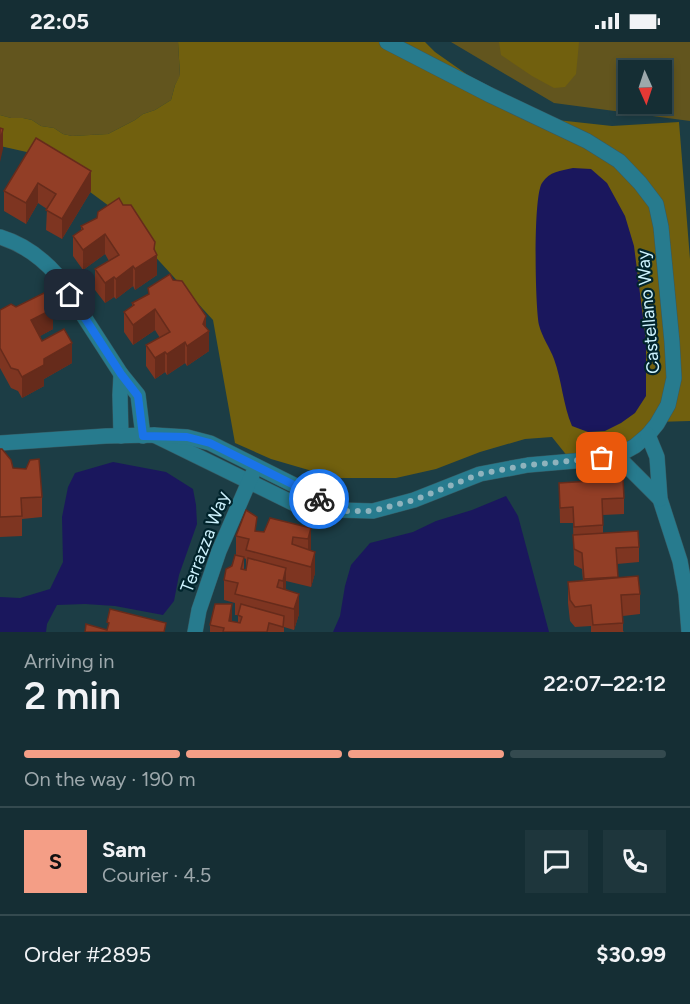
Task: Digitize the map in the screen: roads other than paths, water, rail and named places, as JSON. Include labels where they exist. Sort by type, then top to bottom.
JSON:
[{"type":"street","name":"Castellano Way","points":[[148,436],[304,510],[373,511],[414,500],[480,474],[528,465],[617,456],[635,446],[657,424],[668,405],[674,378],[662,238],[656,204],[619,161],[587,141],[499,100],[387,42]]},
{"type":"street","points":[[0,237],[29,250],[45,261],[57,275],[121,374],[138,396],[148,436]]},
{"type":"street","points":[[121,374],[121,436]]},
{"type":"street","points":[[648,435],[657,457],[660,499],[680,561],[686,594],[689,632]]},
{"type":"street","name":"Castellano Way","points":[[0,443],[121,436],[187,437],[210,443],[314,495],[333,511]]},
{"type":"street","points":[[617,456],[660,499]]},
{"type":"street","name":"Terrazza Way","points":[[195,632],[199,610],[219,551],[257,467]]}]
